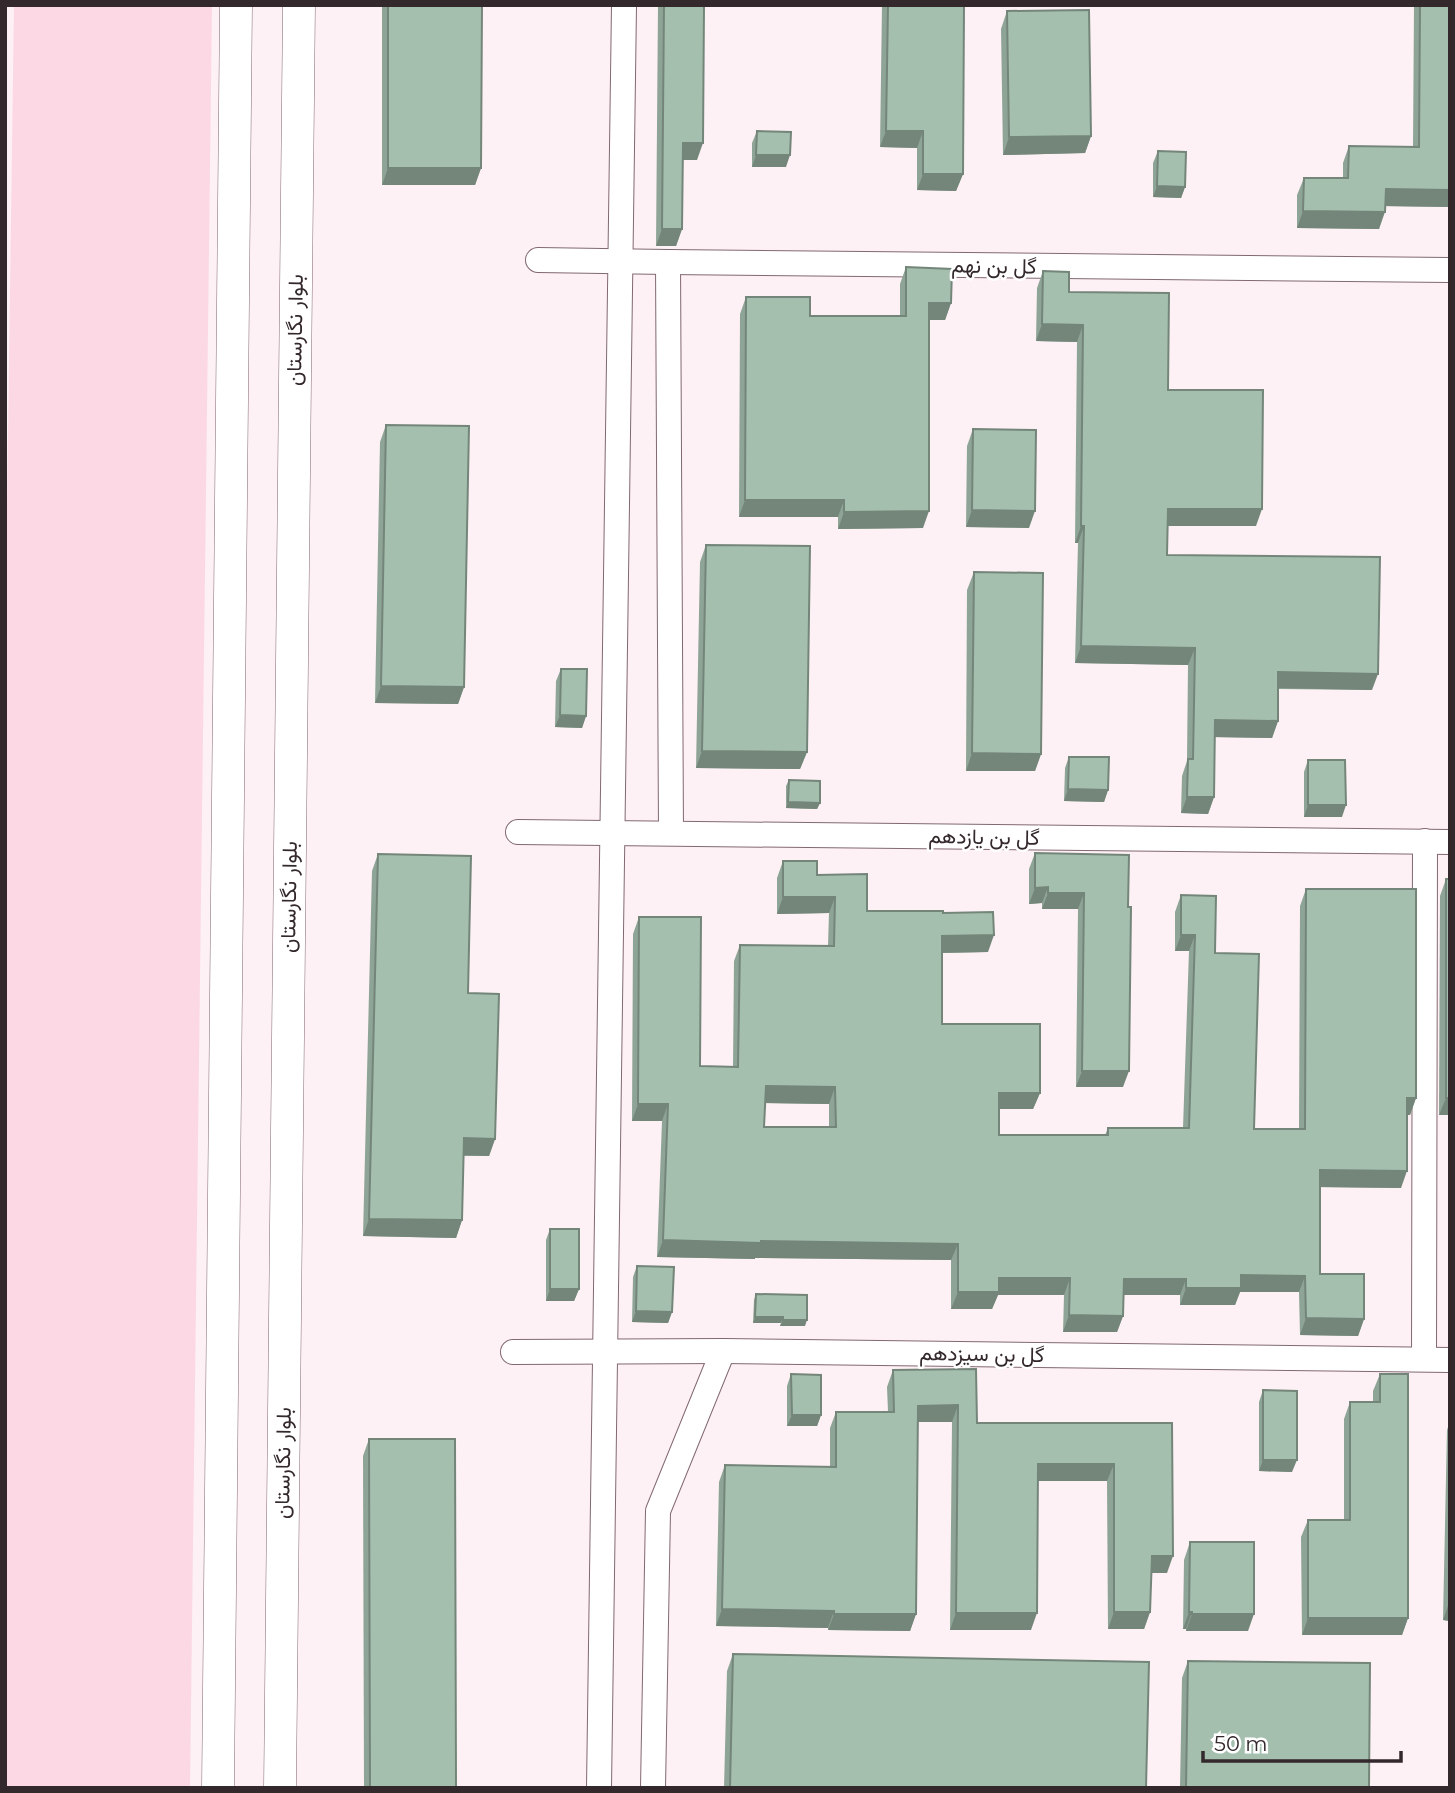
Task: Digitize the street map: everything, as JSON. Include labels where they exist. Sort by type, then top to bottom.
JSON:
[{"type":"street","points":[[218,1788],[236,5]]},
{"type":"street","name":"بلوار نگارستان","points":[[280,1788],[299,5]]},
{"type":"street","points":[[599,1788],[624,5]]},
{"type":"street","name":"گل بن نهم","points":[[538,260],[1450,270]]},
{"type":"street","points":[[668,262],[671,834]]},
{"type":"street","name":"گل بن یازدهم","points":[[518,832],[1437,841]]},
{"type":"street","points":[[1424,1359],[1437,841]]},
{"type":"street","points":[[653,1788],[658,1511],[723,1351]]},
{"type":"street","name":"گل بن سیزدهم","points":[[513,1352],[723,1351],[1450,1360]]},
{"type":"shaded area","points":[[14,5],[212,5],[190,1788],[5,1788],[5,651]]},
{"type":"building","points":[[388,5],[482,5],[481,168],[388,168]]},
{"type":"building","points":[[664,5],[704,5],[703,143],[683,143],[682,229],[662,229]]},
{"type":"building","points":[[888,5],[964,5],[963,174],[923,174],[923,131],[886,131]]},
{"type":"building","points":[[1420,5],[1450,5],[1450,190],[1386,189],[1385,212],[1303,211],[1304,178],[1348,178],[1349,146],[1419,147]]},
{"type":"building","points":[[1089,10],[1091,136],[1009,137],[1007,11]]},
{"type":"building","points":[[757,131],[791,132],[790,155],[756,155]]},
{"type":"building","points":[[1158,151],[1186,152],[1185,187],[1157,186]]},
{"type":"building","points":[[906,267],[952,269],[951,303],[929,303],[929,511],[844,512],[844,500],[745,500],[746,297],[810,297],[810,316],[906,316]]},
{"type":"building","points":[[1043,271],[1069,272],[1069,292],[1169,293],[1168,390],[1263,390],[1262,509],[1168,509],[1167,555],[1380,557],[1378,674],[1278,672],[1278,721],[1215,720],[1214,797],[1187,797],[1188,759],[1193,759],[1195,648],[1081,646],[1084,526],[1081,526],[1083,325],[1042,324]]},
{"type":"building","points":[[386,425],[469,426],[464,687],[381,686]]},
{"type":"building","points":[[973,429],[1036,430],[1035,511],[972,510]]},
{"type":"building","points":[[706,545],[810,546],[807,752],[702,751]]},
{"type":"building","points":[[974,572],[1043,573],[1041,754],[972,753]]},
{"type":"building","points":[[561,669],[587,669],[586,716],[560,715]]},
{"type":"building","points":[[1069,757],[1109,757],[1108,790],[1068,789]]},
{"type":"building","points":[[1308,760],[1345,760],[1346,805],[1308,805]]},
{"type":"building","points":[[789,780],[820,781],[820,803],[788,802]]},
{"type":"building","points":[[1035,853],[1129,855],[1129,1071],[1082,1071],[1084,893],[1048,893],[1048,887],[1035,888]]},
{"type":"building","points":[[378,854],[471,856],[468,993],[499,994],[495,1139],[464,1138],[462,1220],[369,1219]]},
{"type":"building","points":[[783,861],[817,861],[817,875],[867,874],[867,911],[993,912],[994,935],[942,936],[942,1024],[1040,1024],[1040,1093],[999,1093],[999,1135],[1108,1135],[1108,1128],[1189,1128],[1195,935],[1181,935],[1181,895],[1216,896],[1215,953],[1259,954],[1254,1129],[1305,1129],[1306,889],[1416,889],[1416,1098],[1407,1098],[1407,1171],[1320,1170],[1320,1274],[1364,1274],[1364,1319],[1306,1318],[1305,1276],[1241,1275],[1241,1288],[1186,1288],[1186,1279],[1124,1279],[1123,1316],[1069,1315],[1070,1278],[999,1278],[999,1292],[958,1292],[958,1244],[663,1240],[668,1104],[638,1104],[639,917],[701,917],[700,1066],[738,1067],[740,945],[834,946],[835,897],[783,897]],"holes":[[[766,1086],[835,1087],[836,1127],[764,1127]]]},
{"type":"building","points":[[1446,879],[1450,879],[1450,1098],[1446,1098]]},
{"type":"building","points":[[550,1229],[579,1229],[579,1289],[550,1289]]},
{"type":"building","points":[[637,1266],[674,1267],[672,1312],[636,1311]]},
{"type":"building","points":[[756,1294],[807,1295],[807,1320],[755,1317]]},
{"type":"building","points":[[976,1369],[977,1423],[1172,1423],[1173,1556],[1152,1556],[1150,1612],[1114,1612],[1114,1464],[1038,1464],[1037,1613],[956,1613],[958,1405],[918,1406],[916,1614],[834,1614],[834,1611],[722,1609],[725,1465],[836,1467],[836,1412],[894,1412],[893,1370]]},
{"type":"building","points":[[791,1374],[821,1375],[821,1415],[792,1415]]},
{"type":"building","points":[[1380,1374],[1408,1374],[1408,1618],[1308,1618],[1308,1520],[1350,1520],[1350,1402],[1380,1402]]},
{"type":"building","points":[[1263,1390],[1297,1391],[1297,1460],[1263,1460]]},
{"type":"building","points":[[369,1439],[455,1439],[456,1788],[370,1788]]},
{"type":"building","points":[[1190,1542],[1254,1542],[1254,1614],[1189,1612]]},
{"type":"building","points":[[733,1654],[1149,1662],[1146,1788],[730,1788]]},
{"type":"building","points":[[1188,1661],[1370,1663],[1369,1788],[1186,1788]]}]
